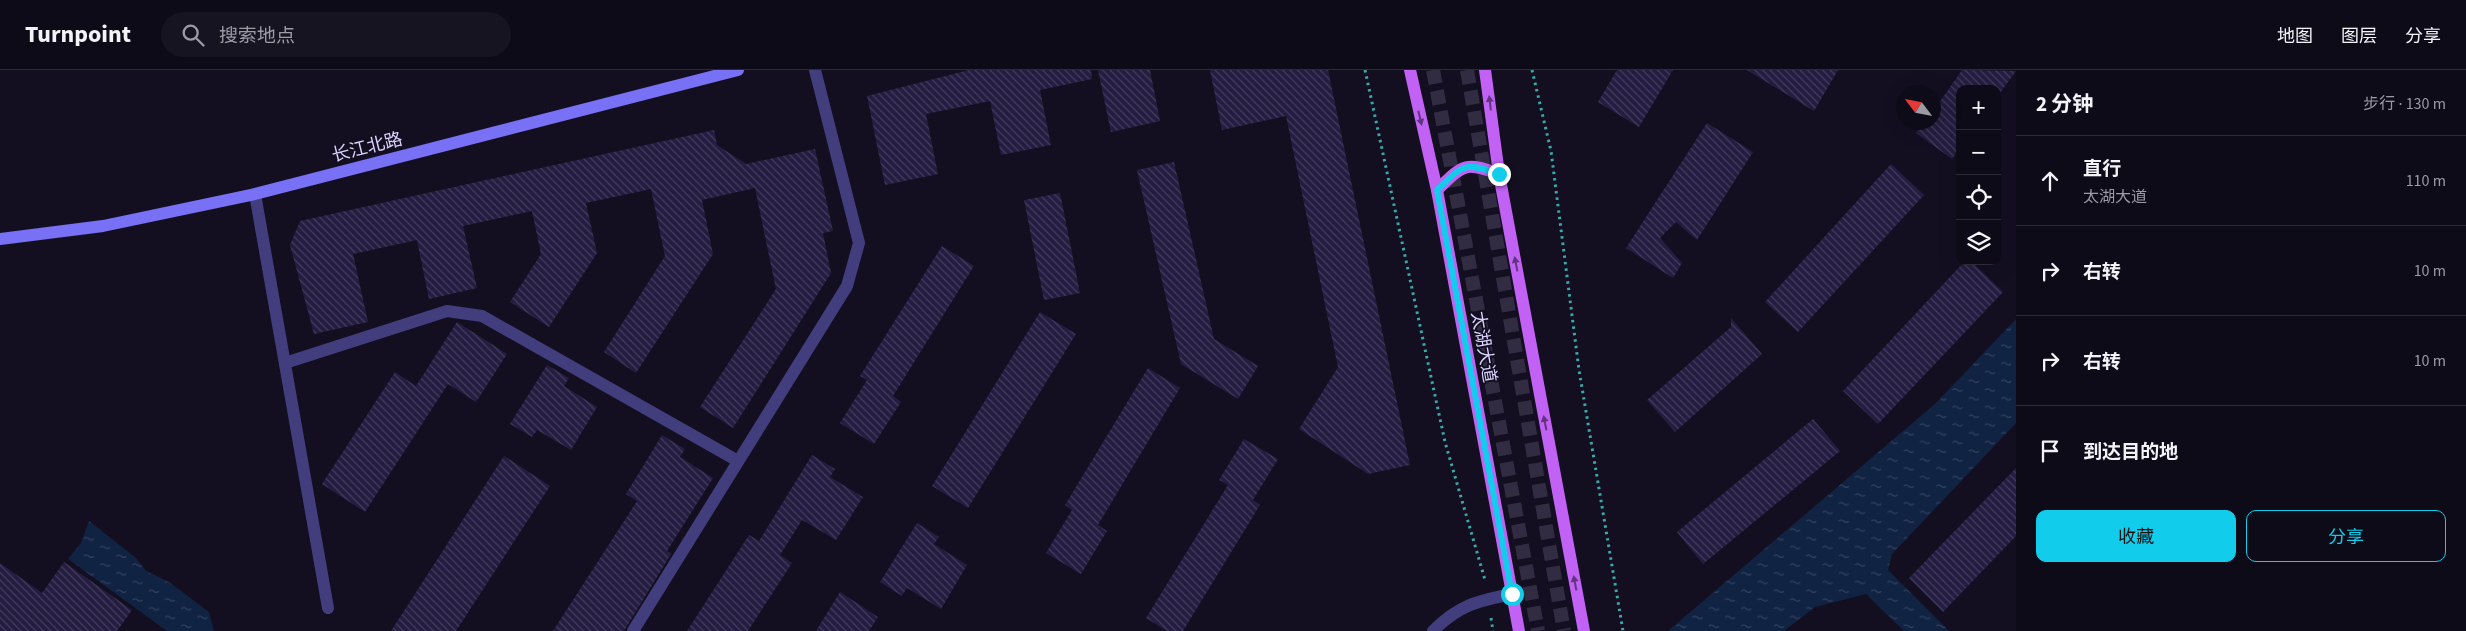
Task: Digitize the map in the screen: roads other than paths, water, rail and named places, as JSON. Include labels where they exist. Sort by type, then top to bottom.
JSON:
[{"type":"main road","name":"长江北路","points":[[0,239],[104,226],[255,194],[738,70]]},
{"type":"main road","name":"太湖大道","points":[[1410,70],[1437,190],[1519,631]]},
{"type":"main road","points":[[1485,70],[1499,174],[1584,631]]},
{"type":"main road","points":[[1437,190],[1459,168],[1475,165],[1499,174]]},
{"type":"lane","points":[[633,631],[847,286],[859,243],[815,70]]},
{"type":"lane","points":[[255,194],[328,608]]},
{"type":"lane","points":[[284,363],[446,311],[482,316],[738,461]]},
{"type":"lane","points":[[1434,631],[1444,621],[1473,602],[1512,594]]},
{"type":"water","points":[[2016,319],[2016,423],[1892,554],[1888,570],[1949,631],[1904,631],[1866,594],[1815,607],[1784,631],[1668,631],[1935,404]]},
{"type":"water","points":[[89,521],[136,558],[146,571],[169,582],[209,612],[214,631],[167,631],[68,559],[81,543]]},
{"type":"tunnel","points":[[1433,70],[1538,631]]},
{"type":"tunnel","points":[[1467,70],[1564,631]]}]
